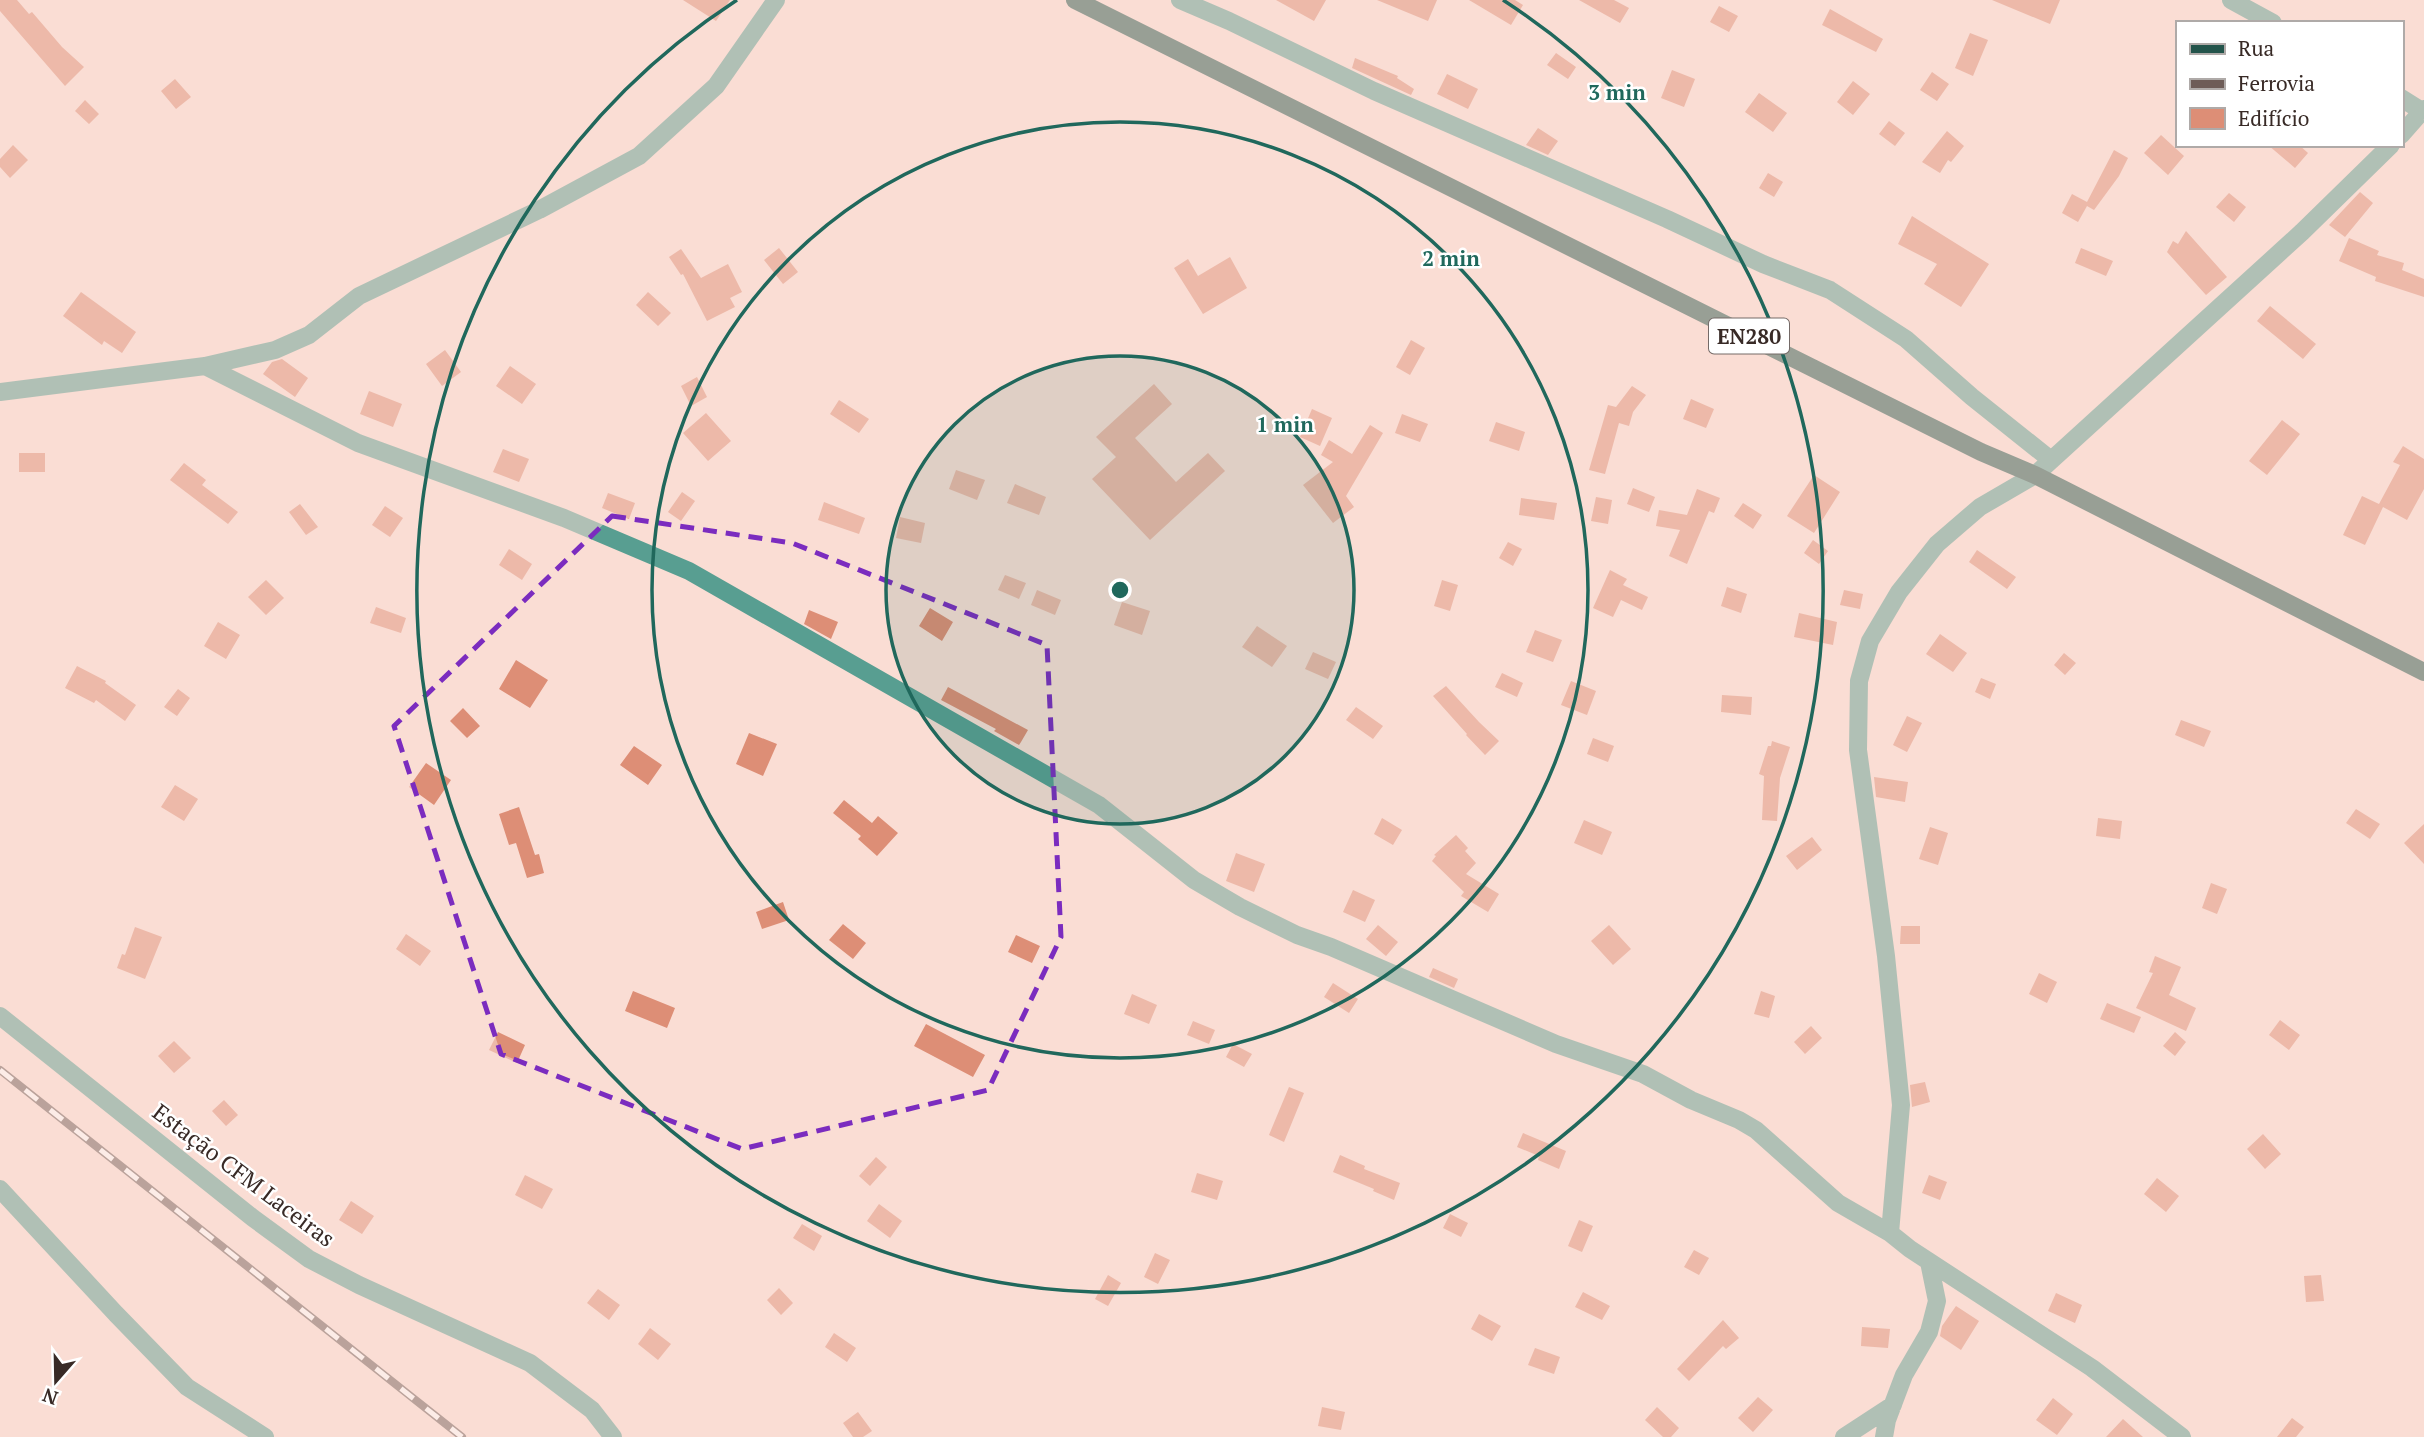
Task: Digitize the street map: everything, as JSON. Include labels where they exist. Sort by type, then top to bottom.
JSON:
[{"type":"main road","name":"EN280","points":[[1075,0],[1969,446],[2035,475],[2424,672]]},
{"type":"street","points":[[0,391],[205,366],[275,350],[309,335],[359,296],[539,210],[639,156],[716,86],[776,0]]},
{"type":"street","points":[[1180,0],[1374,91],[1667,219],[1763,264],[1830,290],[1906,339],[1972,397],[2051,460]]},
{"type":"street","points":[[2231,0],[2269,21]]},
{"type":"street","points":[[2403,100],[2422,117],[2403,133]]},
{"type":"street","points":[[1890,1233],[1901,1105],[1886,956],[1858,750],[1859,681],[1870,641],[1899,592],[1937,544],[1980,507],[2035,475],[2302,232],[2388,147]]},
{"type":"street","points":[[205,366],[358,443],[564,518],[689,571],[1099,805],[1194,880],[1240,908],[1297,935],[1331,947],[1556,1044],[1643,1074],[1691,1100],[1739,1120],[1756,1130],[1838,1203],[1890,1233],[1929,1262],[2092,1368],[2182,1437]]},
{"type":"street","name":"Estação CFM Laceiras","points":[[0,1016],[253,1218],[309,1259],[359,1285],[530,1363],[592,1410],[613,1437]]},
{"type":"street","points":[[0,1189],[187,1387],[265,1437]]},
{"type":"street","points":[[1884,1437],[1887,1420],[1904,1375],[1929,1332],[1937,1301],[1929,1262]]},
{"type":"street","points":[[1843,1437],[1893,1405]]},
{"type":"highlighted area","points":[[612,516],[792,543],[1047,645],[1061,937],[988,1090],[742,1149],[501,1054],[394,726]]},
{"type":"building","points":[[0,0],[17,0],[29,14],[32,12],[62,47],[84,67],[65,86],[0,11]]},
{"type":"building","points":[[683,0],[730,0],[716,21]]},
{"type":"building","points":[[1276,0],[1326,0],[1314,21]]},
{"type":"building","points":[[1377,0],[1437,0],[1428,21]]},
{"type":"building","points":[[1469,0],[1515,0],[1523,5],[1511,25]]},
{"type":"building","points":[[1579,0],[1614,0],[1629,8],[1620,23]]},
{"type":"building","points":[[1992,0],[2060,0],[2050,24]]},
{"type":"building","points":[[1719,6],[1738,16],[1729,32],[1710,22]]},
{"type":"building","points":[[1830,9],[1883,39],[1876,52],[1822,25]]},
{"type":"building","points":[[1970,33],[1988,40],[1973,76],[1955,68]]},
{"type":"building","points":[[1556,53],[1576,67],[1568,79],[1547,65]]},
{"type":"building","points":[[1355,58],[1398,76],[1397,78],[1414,89],[1411,95],[1352,68]]},
{"type":"building","points":[[1672,70],[1695,79],[1684,107],[1661,98]]},
{"type":"building","points":[[1932,72],[1949,84],[1937,101],[1920,90]]},
{"type":"building","points":[[1447,74],[1478,89],[1468,109],[1437,94]]},
{"type":"building","points":[[175,79],[191,97],[176,109],[161,91]]},
{"type":"building","points":[[1853,81],[1870,94],[1853,115],[1837,102]]},
{"type":"building","points":[[1759,93],[1787,113],[1773,132],[1745,112]]},
{"type":"building","points":[[85,100],[99,114],[89,124],[75,111]]},
{"type":"building","points":[[1889,121],[1905,133],[1895,146],[1879,134]]},
{"type":"building","points":[[1538,128],[1558,141],[1548,155],[1526,145]]},
{"type":"building","points":[[1947,131],[1964,146],[1951,162],[1948,160],[1940,173],[1922,162]]},
{"type":"building","points":[[2161,135],[2184,156],[2168,175],[2144,153]]},
{"type":"building","points":[[13,145],[28,160],[10,178],[0,167],[0,159]]},
{"type":"building","points":[[2270,147],[2301,147],[2308,153],[2295,168]]},
{"type":"building","points":[[2114,150],[2128,158],[2119,176],[2094,210],[2087,206],[2078,222],[2062,213],[2072,194],[2087,202]]},
{"type":"building","points":[[1768,173],[1783,182],[1774,197],[1759,188]]},
{"type":"building","points":[[2360,192],[2373,203],[2345,237],[2329,225]]},
{"type":"building","points":[[2229,193],[2246,207],[2234,222],[2216,207]]},
{"type":"building","points":[[1912,216],[1989,264],[1961,307],[1924,284],[1937,264],[1898,244]]},
{"type":"building","points":[[2186,231],[2227,277],[2206,295],[2167,252],[2173,241],[2178,244]]},
{"type":"building","points":[[2349,238],[2379,251],[2377,255],[2404,263],[2402,270],[2424,279],[2424,297],[2375,281],[2376,277],[2339,261]]},
{"type":"building","points":[[779,248],[798,272],[783,284],[764,260]]},
{"type":"building","points":[[2081,248],[2113,261],[2106,276],[2075,263]]},
{"type":"building","points":[[681,249],[701,278],[728,264],[742,292],[730,298],[735,307],[707,321],[683,274],[681,275],[669,257]]},
{"type":"building","points":[[1230,257],[1247,288],[1203,314],[1174,268],[1188,259],[1198,276]]},
{"type":"building","points":[[81,292],[136,332],[122,353],[104,341],[102,345],[63,316]]},
{"type":"building","points":[[648,292],[671,313],[658,326],[636,305]]},
{"type":"building","points":[[2270,306],[2316,344],[2303,359],[2257,321]]},
{"type":"building","points":[[1411,340],[1425,348],[1410,375],[1396,367]]},
{"type":"building","points":[[445,350],[461,372],[442,386],[426,364]]},
{"type":"building","points":[[282,359],[308,378],[295,397],[263,374],[272,362]]},
{"type":"building","points":[[510,366],[536,384],[522,404],[496,386]]},
{"type":"building","points":[[697,377],[707,397],[691,406],[681,386]]},
{"type":"building","points":[[1154,384],[1172,404],[1135,438],[1176,482],[1208,453],[1225,471],[1150,540],[1092,479],[1116,457],[1096,437]]},
{"type":"building","points":[[1632,386],[1646,395],[1633,412],[1629,426],[1619,423],[1605,474],[1589,470],[1608,405],[1616,407]]},
{"type":"building","points":[[369,391],[402,404],[393,427],[360,414]]},
{"type":"building","points":[[1691,399],[1714,409],[1706,428],[1683,419]]},
{"type":"building","points":[[839,400],[869,419],[859,433],[830,414]]},
{"type":"building","points":[[1312,409],[1332,418],[1320,446],[1300,437]]},
{"type":"building","points":[[706,413],[731,441],[708,461],[683,433]]},
{"type":"building","points":[[1402,414],[1428,424],[1420,442],[1395,433]]},
{"type":"building","points":[[2282,420],[2300,434],[2267,475],[2249,461]]},
{"type":"building","points":[[1496,422],[1525,432],[1519,451],[1489,441]]},
{"type":"building","points":[[1370,425],[1383,433],[1346,496],[1354,507],[1333,523],[1303,485],[1333,462],[1321,455],[1329,440],[1352,454]]},
{"type":"building","points":[[2403,446],[2424,459],[2424,489],[2407,520],[2383,507],[2365,545],[2343,535],[2362,496],[2379,504],[2400,465],[2393,462]]},
{"type":"building","points":[[503,449],[529,459],[519,482],[493,472]]},
{"type":"building","points":[[19,453],[45,453],[45,472],[19,472]]},
{"type":"building","points":[[184,463],[206,480],[202,485],[238,512],[228,524],[170,480]]},
{"type":"building","points":[[956,470],[985,480],[977,500],[949,489]]},
{"type":"building","points":[[1814,475],[1840,492],[1814,533],[1787,516]]},
{"type":"building","points":[[1015,484],[1046,497],[1039,515],[1007,503]]},
{"type":"building","points":[[1633,488],[1655,497],[1649,512],[1627,504]]},
{"type":"building","points":[[1697,489],[1720,498],[1714,513],[1709,511],[1687,564],[1669,556],[1680,530],[1656,526],[1659,510],[1687,515]]},
{"type":"building","points":[[682,492],[695,501],[681,521],[668,512]]},
{"type":"building","points":[[608,493],[635,503],[629,519],[602,508]]},
{"type":"building","points":[[1596,497],[1612,500],[1608,524],[1591,521]]},
{"type":"building","points":[[1521,498],[1557,503],[1554,520],[1519,515]]},
{"type":"building","points":[[824,502],[865,518],[859,534],[818,520]]},
{"type":"building","points":[[1743,503],[1762,515],[1753,529],[1734,516]]},
{"type":"building","points":[[300,504],[318,527],[306,535],[289,512]]},
{"type":"building","points":[[385,506],[403,518],[390,537],[372,525]]},
{"type":"building","points":[[900,517],[925,523],[921,543],[896,538]]},
{"type":"building","points":[[1813,540],[1828,551],[1819,564],[1804,553]]},
{"type":"building","points":[[1508,542],[1522,549],[1513,566],[1499,558]]},
{"type":"building","points":[[509,549],[532,564],[522,580],[499,565]]},
{"type":"building","points":[[1977,550],[2016,577],[2007,589],[1969,562]]},
{"type":"building","points":[[1610,570],[1627,579],[1623,585],[1648,597],[1642,610],[1621,600],[1613,617],[1593,608]]},
{"type":"building","points":[[1005,575],[1026,583],[1019,599],[998,590]]},
{"type":"building","points":[[266,580],[284,598],[266,615],[248,597]]},
{"type":"building","points":[[1442,580],[1458,585],[1450,611],[1434,606]]},
{"type":"building","points":[[1727,587],[1747,594],[1741,613],[1721,606]]},
{"type":"building","points":[[1037,590],[1061,600],[1055,615],[1031,605]]},
{"type":"building","points":[[1844,590],[1863,594],[1860,609],[1840,605]]},
{"type":"building","points":[[1122,602],[1150,611],[1142,635],[1114,625]]},
{"type":"building","points":[[376,607],[406,618],[401,633],[370,623]]},
{"type":"building","points":[[930,608],[953,622],[942,641],[919,626]]},
{"type":"building","points":[[809,610],[838,622],[831,639],[804,624]]},
{"type":"building","points":[[1799,613],[1837,622],[1833,645],[1794,637]]},
{"type":"building","points":[[218,622],[240,635],[226,659],[204,646]]},
{"type":"building","points":[[1257,626],[1287,646],[1272,667],[1242,647]]},
{"type":"building","points":[[1535,630],[1562,640],[1553,662],[1526,652]]},
{"type":"building","points":[[1940,634],[1967,653],[1953,672],[1926,654]]},
{"type":"building","points":[[1313,652],[1336,662],[1328,679],[1305,669]]},
{"type":"building","points":[[2064,653],[2076,663],[2065,675],[2054,665]]},
{"type":"building","points":[[516,660],[548,680],[530,708],[499,689]]},
{"type":"building","points":[[77,666],[106,681],[105,683],[136,705],[125,721],[96,700],[94,703],[65,688]]},
{"type":"building","points":[[1502,673],[1523,683],[1517,697],[1495,687]]},
{"type":"building","points":[[1981,678],[1996,684],[1990,699],[1975,692]]},
{"type":"building","points":[[1571,681],[1596,691],[1587,715],[1561,705]]},
{"type":"building","points":[[1446,686],[1499,741],[1485,755],[1433,696]]},
{"type":"building","points":[[948,687],[1028,730],[1019,745],[994,731],[996,729],[941,700]]},
{"type":"building","points":[[178,689],[190,698],[177,716],[164,707]]},
{"type":"building","points":[[1722,695],[1752,697],[1751,715],[1721,712]]},
{"type":"building","points":[[1356,707],[1383,726],[1373,739],[1346,720]]},
{"type":"building","points":[[463,708],[480,726],[467,738],[450,721]]},
{"type":"building","points":[[1907,716],[1922,723],[1907,752],[1893,745]]},
{"type":"building","points":[[2181,720],[2211,731],[2204,747],[2175,735]]},
{"type":"building","points":[[749,733],[777,744],[763,776],[736,764]]},
{"type":"building","points":[[1593,738],[1614,746],[1608,762],[1587,754]]},
{"type":"building","points":[[1772,741],[1790,747],[1780,778],[1777,821],[1762,820],[1764,776],[1759,774]]},
{"type":"building","points":[[634,746],[662,765],[648,785],[620,765]]},
{"type":"building","points":[[426,763],[451,780],[434,805],[409,787]]},
{"type":"building","points":[[1874,777],[1908,782],[1905,802],[1876,797]]},
{"type":"building","points":[[175,785],[198,799],[184,821],[161,807]]},
{"type":"building","points":[[844,800],[872,823],[878,816],[898,833],[877,856],[858,839],[861,836],[833,813]]},
{"type":"building","points":[[519,807],[544,873],[527,878],[516,843],[509,845],[499,814]]},
{"type":"building","points":[[2356,809],[2380,824],[2370,839],[2346,823]]},
{"type":"building","points":[[1382,818],[1402,830],[1393,845],[1374,834]]},
{"type":"building","points":[[2098,818],[2122,821],[2120,839],[2096,836]]},
{"type":"building","points":[[1584,820],[1612,832],[1602,855],[1574,843]]},
{"type":"building","points":[[2424,824],[2424,864],[2404,843]]},
{"type":"building","points":[[1930,827],[1948,833],[1938,865],[1919,859]]},
{"type":"building","points":[[1456,835],[1468,848],[1465,851],[1476,863],[1466,874],[1499,894],[1488,912],[1461,896],[1464,892],[1432,861],[1436,856],[1434,855]]},
{"type":"building","points":[[1812,837],[1822,850],[1797,870],[1786,856]]},
{"type":"building","points":[[1236,853],[1265,864],[1254,892],[1226,881]]},
{"type":"building","points":[[2211,883],[2227,889],[2217,914],[2202,908]]},
{"type":"building","points":[[1353,890],[1375,900],[1365,922],[1343,912]]},
{"type":"building","points":[[783,902],[789,920],[762,929],[756,912]]},
{"type":"building","points":[[843,924],[866,943],[853,959],[829,940]]},
{"type":"building","points":[[1378,925],[1398,942],[1386,956],[1366,939]]},
{"type":"building","points":[[1609,925],[1631,949],[1613,965],[1591,941]]},
{"type":"building","points":[[1901,926],[1920,926],[1920,944],[1900,944]]},
{"type":"building","points":[[135,927],[162,937],[145,979],[117,968]]},
{"type":"building","points":[[406,934],[431,951],[420,966],[396,949]]},
{"type":"building","points":[[1016,935],[1040,946],[1032,963],[1008,952]]},
{"type":"building","points":[[2155,956],[2181,967],[2169,995],[2196,1008],[2186,1031],[2136,1008],[2153,973],[2149,972]]},
{"type":"building","points":[[1433,968],[1458,979],[1454,988],[1429,977]]},
{"type":"building","points":[[2039,973],[2057,982],[2047,1003],[2029,994]]},
{"type":"building","points":[[1333,983],[1358,999],[1349,1013],[1324,997]]},
{"type":"building","points":[[633,991],[675,1008],[667,1028],[625,1011]]},
{"type":"building","points":[[1761,991],[1775,996],[1769,1018],[1754,1014]]},
{"type":"building","points":[[1132,994],[1157,1005],[1149,1024],[1124,1014]]},
{"type":"building","points":[[2107,1003],[2141,1017],[2134,1033],[2100,1019]]},
{"type":"building","points":[[2280,1020],[2300,1035],[2289,1050],[2269,1035]]},
{"type":"building","points":[[1193,1021],[1215,1030],[1209,1044],[1187,1035]]},
{"type":"building","points":[[926,1024],[985,1055],[973,1077],[914,1046]]},
{"type":"building","points":[[1811,1026],[1822,1038],[1805,1054],[1794,1042]]},
{"type":"building","points":[[498,1032],[525,1045],[517,1063],[489,1050]]},
{"type":"building","points":[[2175,1032],[2186,1042],[2175,1056],[2163,1046]]},
{"type":"building","points":[[174,1041],[191,1058],[174,1073],[158,1056]]},
{"type":"building","points":[[1233,1044],[1252,1054],[1244,1067],[1226,1057]]},
{"type":"building","points":[[1925,1082],[1930,1102],[1912,1107],[1910,1085]]},
{"type":"building","points":[[1289,1087],[1304,1093],[1284,1142],[1269,1135]]},
{"type":"building","points":[[224,1100],[238,1115],[226,1126],[212,1111]]},
{"type":"building","points":[[1523,1133],[1566,1151],[1559,1169],[1538,1160],[1539,1156],[1517,1147]]},
{"type":"building","points":[[2263,1134],[2281,1154],[2265,1169],[2247,1149]]},
{"type":"building","points":[[1340,1155],[1365,1166],[1364,1169],[1400,1183],[1394,1200],[1333,1172]]},
{"type":"building","points":[[876,1157],[887,1167],[870,1186],[859,1176]]},
{"type":"building","points":[[1197,1173],[1223,1181],[1217,1200],[1191,1192]]},
{"type":"building","points":[[525,1175],[553,1189],[542,1209],[515,1195]]},
{"type":"building","points":[[1929,1175],[1947,1182],[1940,1200],[1922,1193]]},
{"type":"building","points":[[2157,1178],[2179,1196],[2166,1212],[2144,1194]]},
{"type":"building","points":[[351,1201],[374,1216],[362,1234],[339,1220]]},
{"type":"building","points":[[879,1204],[902,1221],[890,1238],[867,1221]]},
{"type":"building","points":[[1450,1214],[1468,1223],[1461,1237],[1443,1228]]},
{"type":"building","points":[[1579,1220],[1593,1226],[1582,1252],[1568,1246]]},
{"type":"building","points":[[802,1224],[822,1236],[814,1251],[793,1238]]},
{"type":"building","points":[[1694,1250],[1709,1258],[1699,1275],[1684,1267]]},
{"type":"building","points":[[1155,1253],[1170,1260],[1158,1284],[1144,1277]]},
{"type":"building","points":[[1108,1275],[1121,1283],[1108,1306],[1095,1299]]},
{"type":"building","points":[[2321,1275],[2324,1301],[2306,1302],[2304,1276]]},
{"type":"building","points":[[779,1288],[793,1303],[781,1315],[767,1300]]},
{"type":"building","points":[[598,1289],[620,1305],[609,1320],[587,1303]]},
{"type":"building","points":[[1583,1292],[1610,1306],[1602,1320],[1575,1307]]},
{"type":"building","points":[[2056,1293],[2082,1305],[2075,1323],[2048,1311]]},
{"type":"building","points":[[1956,1306],[1979,1321],[1961,1350],[1940,1336],[1942,1326]]},
{"type":"building","points":[[1479,1314],[1501,1326],[1492,1341],[1471,1329]]},
{"type":"building","points":[[1723,1320],[1739,1338],[1726,1349],[1723,1346],[1689,1381],[1677,1369]]},
{"type":"building","points":[[1862,1327],[1890,1329],[1888,1348],[1861,1346]]},
{"type":"building","points":[[650,1328],[671,1344],[658,1360],[638,1344]]},
{"type":"building","points":[[834,1333],[856,1348],[847,1362],[825,1347]]},
{"type":"building","points":[[1535,1348],[1560,1357],[1554,1374],[1528,1365]]},
{"type":"building","points":[[1758,1397],[1773,1410],[1753,1432],[1738,1418]]},
{"type":"building","points":[[2053,1398],[2073,1414],[2057,1435],[2036,1420]]},
{"type":"building","points":[[1322,1407],[1345,1412],[1341,1430],[1318,1426]]},
{"type":"building","points":[[1657,1407],[1679,1428],[1671,1437],[1663,1437],[1645,1420]]},
{"type":"building","points":[[858,1412],[872,1431],[863,1437],[853,1437],[843,1423]]},
{"type":"building","points":[[2292,1418],[2304,1427],[2296,1437],[2277,1437]]},
{"type":"building","points":[[2123,1419],[2143,1437],[2106,1437]]},
{"type":"railway","points":[[0,1070],[462,1437]]}]
